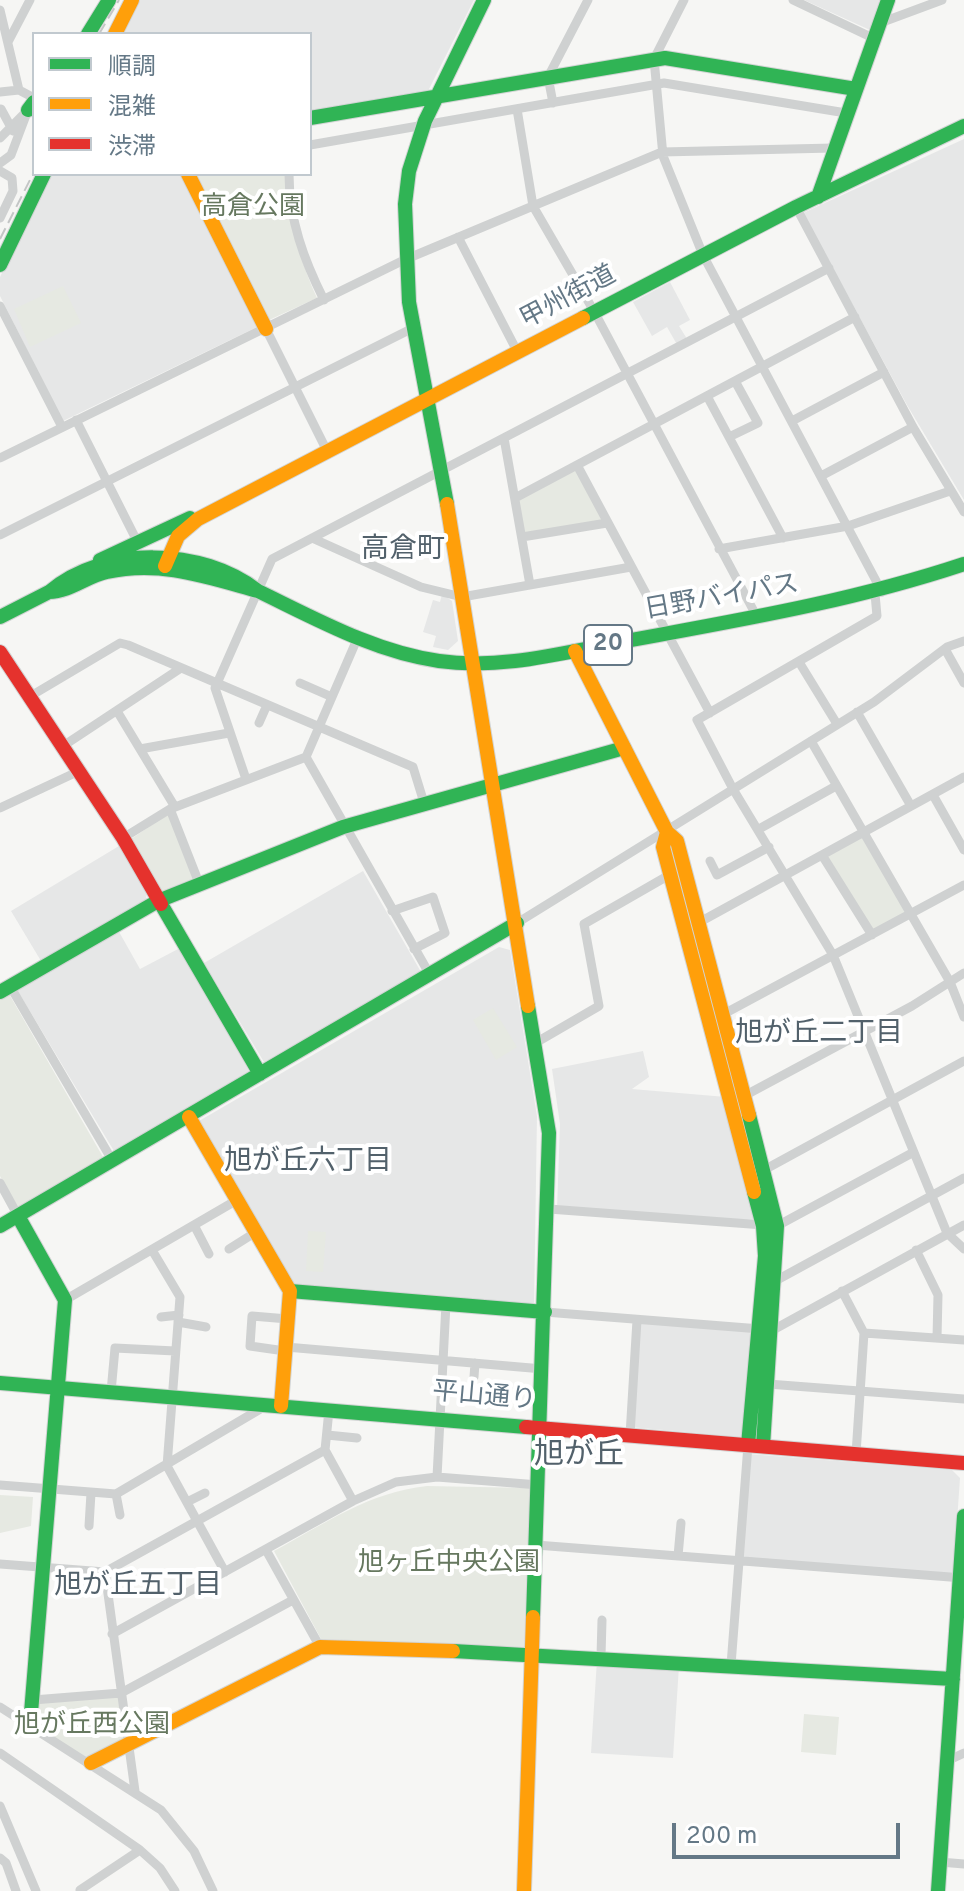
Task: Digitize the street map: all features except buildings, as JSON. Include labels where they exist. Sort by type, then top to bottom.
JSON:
[{"type":"main road","points":[[89,32],[109,0]]},
{"type":"main road","points":[[116,32],[132,0]]},
{"type":"main road","points":[[484,0],[436,96],[412,162],[404,207],[404,260],[413,328],[430,399],[537,1042],[549,1133],[549,1209],[524,1891]]},
{"type":"main road","points":[[818,197],[888,0]]},
{"type":"main road","points":[[312,118],[654,59],[690,61],[856,89]]},
{"type":"main road","name":"甲州街道","points":[[166,562],[178,536],[198,519],[796,207],[964,126]]},
{"type":"main road","points":[[0,265],[43,176]]},
{"type":"main road","points":[[189,176],[266,329]]},
{"type":"main road","name":"甲州街道","points":[[64,581],[68,575],[190,518],[198,519]]},
{"type":"main road","name":"日野バイパス","points":[[49,592],[64,581],[119,560],[166,562],[218,571],[252,584],[258,591],[358,637],[424,659],[474,664],[575,651],[878,593],[964,564]]},
{"type":"main road","name":"20","points":[[0,617],[49,592],[58,592],[114,571],[166,562]]},
{"type":"main road","points":[[575,651],[667,832],[677,841],[698,923],[715,1019],[744,1096],[764,1170],[777,1280],[766,1330],[756,1445]]},
{"type":"main road","points":[[0,652],[60,748],[123,838],[260,1074]]},
{"type":"main road","points":[[5,989],[158,901],[199,883],[343,827],[624,748]]},
{"type":"main road","points":[[667,832],[663,847],[715,1019],[770,1226],[765,1256],[768,1384],[756,1445]]},
{"type":"main road","points":[[0,1226],[517,923]]},
{"type":"main road","points":[[189,1117],[290,1291],[285,1349],[274,1406]]},
{"type":"main road","points":[[18,1216],[65,1300],[30,1725]]},
{"type":"main road","points":[[290,1291],[545,1312]]},
{"type":"main road","name":"平山通り","points":[[0,1383],[964,1463]]},
{"type":"main road","points":[[938,1891],[947,1761],[959,1676],[964,1516]]},
{"type":"main road","points":[[91,1763],[320,1647],[601,1656],[959,1676]]},
{"type":"street","points":[[8,42],[30,0]]},
{"type":"street","points":[[553,103],[548,77],[588,0]]},
{"type":"street","points":[[684,0],[654,59],[662,152],[703,255],[848,526],[878,593],[877,616],[697,720],[733,789],[833,955],[930,1196],[947,1233],[964,1249]]},
{"type":"street","points":[[793,0],[875,39]]},
{"type":"street","points":[[880,23],[942,0]]},
{"type":"street","points":[[0,10],[2,29],[19,90],[32,103]]},
{"type":"street","points":[[312,145],[656,85],[846,113]]},
{"type":"street","points":[[0,92],[19,90]]},
{"type":"street","points":[[0,136],[32,103]]},
{"type":"street","points":[[0,218],[13,191],[12,178],[1,163],[18,137],[32,103]]},
{"type":"street","points":[[0,108],[18,137]]},
{"type":"street","points":[[0,108],[0,136]]},
{"type":"street","points":[[517,109],[533,206],[595,313],[757,617]]},
{"type":"street","points":[[0,458],[404,260],[662,152],[833,148]]},
{"type":"street","points":[[289,176],[294,221],[305,262],[324,300]]},
{"type":"street","points":[[796,207],[913,427],[964,512]]},
{"type":"street","points":[[458,237],[518,353]]},
{"type":"street","points":[[246,779],[214,694],[216,683],[272,559],[829,268]]},
{"type":"street","points":[[0,306],[62,427]]},
{"type":"street","points":[[515,498],[855,317]]},
{"type":"street","points":[[0,535],[413,328]]},
{"type":"street","points":[[266,329],[327,451]]},
{"type":"street","points":[[792,421],[884,372]]},
{"type":"street","points":[[729,437],[758,423],[735,381]]},
{"type":"street","points":[[707,396],[783,538]]},
{"type":"street","points":[[76,420],[138,543]]},
{"type":"street","points":[[821,476],[913,427]]},
{"type":"street","points":[[504,438],[530,585]]},
{"type":"street","points":[[577,465],[710,713]]},
{"type":"street","points":[[719,549],[848,526],[950,491]]},
{"type":"street","points":[[522,537],[607,523]]},
{"type":"street","points":[[312,538],[421,587],[462,597],[631,567]]},
{"type":"street","points":[[123,838],[172,808],[306,757],[358,637]]},
{"type":"street","points":[[517,923],[857,712],[945,649],[964,641]]},
{"type":"street","points":[[29,697],[120,643],[413,767],[425,806]]},
{"type":"street","points":[[945,649],[964,683]]},
{"type":"street","points":[[799,662],[837,724]]},
{"type":"street","points":[[60,748],[181,668]]},
{"type":"street","points":[[300,683],[332,697]]},
{"type":"street","points":[[259,723],[267,705]]},
{"type":"street","points":[[117,711],[172,808],[199,883]]},
{"type":"street","points":[[857,712],[911,806]]},
{"type":"street","points":[[140,749],[229,733]]},
{"type":"street","points":[[811,741],[950,982],[964,1017]]},
{"type":"street","points":[[306,757],[343,827],[430,975]]},
{"type":"street","points":[[0,808],[77,772]]},
{"type":"street","points":[[698,923],[964,777]]},
{"type":"street","points":[[759,829],[836,786]]},
{"type":"street","points":[[933,795],[964,850]]},
{"type":"street","points":[[710,861],[717,875],[769,847]]},
{"type":"street","points":[[822,855],[872,935]]},
{"type":"street","points":[[537,1042],[599,1006],[584,924],[671,874]]},
{"type":"street","points":[[715,1019],[964,885]]},
{"type":"street","points":[[392,911],[433,897],[445,933],[414,949]]},
{"type":"street","points":[[744,1096],[964,973]]},
{"type":"street","points":[[5,989],[112,1160]]},
{"type":"street","points":[[764,1170],[964,1061]]},
{"type":"street","points":[[549,1209],[770,1226],[912,1153]]},
{"type":"street","points":[[777,1280],[964,1178]]},
{"type":"street","points":[[0,1183],[18,1216]]},
{"type":"street","points":[[65,1300],[237,1200]]},
{"type":"street","points":[[194,1225],[209,1254]]},
{"type":"street","points":[[545,1312],[766,1330],[964,1225]]},
{"type":"street","points":[[229,1249],[256,1232]]},
{"type":"street","points":[[152,1250],[180,1297],[167,1466],[225,1572]]},
{"type":"street","points":[[916,1250],[938,1295],[937,1338]]},
{"type":"street","points":[[842,1291],[864,1333],[856,1454]]},
{"type":"street","points":[[437,1477],[446,1304]]},
{"type":"street","points":[[288,1319],[252,1316],[250,1346],[543,1369]]},
{"type":"street","points":[[161,1317],[178,1318],[206,1327]]},
{"type":"street","points":[[630,1435],[637,1320]]},
{"type":"street","points":[[864,1333],[964,1340]]},
{"type":"street","points":[[111,1392],[115,1348],[175,1351]]},
{"type":"street","points":[[474,1377],[475,1363]]},
{"type":"street","points":[[768,1384],[964,1399]]},
{"type":"street","points":[[0,1485],[116,1494],[274,1406]]},
{"type":"street","points":[[329,1410],[325,1450],[353,1501]]},
{"type":"street","points":[[327,1435],[357,1438]]},
{"type":"street","points":[[731,1665],[739,1561],[756,1445]]},
{"type":"street","points":[[0,1564],[105,1572],[197,1521],[220,1514],[325,1450]]},
{"type":"street","points":[[112,1634],[353,1501],[396,1482],[437,1477],[539,1485]]},
{"type":"street","points":[[89,1526],[91,1493]]},
{"type":"street","points":[[187,1502],[205,1493]]},
{"type":"street","points":[[116,1494],[120,1515]]},
{"type":"street","points":[[678,1556],[681,1523]]},
{"type":"street","points":[[536,1545],[962,1579]]},
{"type":"street","points":[[266,1550],[320,1647]]},
{"type":"street","points":[[105,1572],[135,1791]]},
{"type":"street","points":[[33,1700],[121,1693],[293,1600]]},
{"type":"street","points":[[601,1656],[602,1620]]},
{"type":"street","points":[[0,1707],[161,1810],[194,1851],[213,1891]]},
{"type":"street","points":[[0,1753],[140,1850],[160,1868],[175,1891]]},
{"type":"street","points":[[947,1761],[964,1753]]},
{"type":"street","points":[[0,1806],[36,1891]]},
{"type":"street","points":[[0,1840],[13,1837]]},
{"type":"street","points":[[80,1890],[140,1850]]},
{"type":"street","points":[[0,1858],[6,1863],[16,1891]]},
{"type":"street","points":[[940,1862],[964,1864]]},
{"type":"shaded area","points":[[138,0],[474,0],[428,91],[312,111],[312,32],[121,32]]},
{"type":"shaded area","points":[[804,0],[882,0],[870,30]]},
{"type":"shaded area","points":[[964,139],[964,500],[907,405],[803,213]]},
{"type":"shaded area","points":[[50,176],[183,176],[259,326],[63,421],[0,296],[0,277]]},
{"type":"shaded area","points":[[670,282],[690,320],[679,326],[689,342],[679,348],[667,327],[652,336],[633,302]]},
{"type":"shaded area","points":[[442,594],[452,601],[458,641],[448,650],[433,647],[436,636],[423,632],[433,600],[440,602]]},
{"type":"shaded area","points":[[119,846],[147,892],[146,899],[41,961],[11,911]]},
{"type":"shaded area","points":[[363,871],[421,972],[264,1062],[204,963]]},
{"type":"shaded area","points":[[118,930],[140,969],[180,948],[249,1071],[114,1151],[16,988]]},
{"type":"shaded area","points":[[499,947],[510,950],[537,1116],[534,1306],[293,1284],[199,1121]]},
{"type":"shaded area","points":[[643,1051],[649,1077],[632,1089],[726,1097],[757,1220],[557,1210],[560,1124],[552,1069]]},
{"type":"shaded area","points":[[637,1320],[755,1330],[743,1437],[630,1427]]},
{"type":"shaded area","points":[[748,1454],[952,1470],[960,1478],[953,1579],[739,1561]]},
{"type":"shaded area","points":[[597,1660],[679,1666],[673,1758],[591,1753]]},
{"type":"green space","name":"高倉公園","points":[[196,176],[286,176],[296,237],[317,298],[269,320]]},
{"type":"green space","points":[[63,286],[81,323],[30,347],[14,309]]},
{"type":"green space","points":[[577,465],[607,523],[522,537],[515,498]]},
{"type":"green space","points":[[168,814],[194,878],[160,892],[131,839]]},
{"type":"green space","points":[[863,832],[910,914],[872,935],[822,855]]},
{"type":"green space","points":[[9,994],[103,1157],[17,1210],[0,1176],[0,998]]},
{"type":"green space","points":[[493,1008],[517,1047],[496,1060],[473,1020]]},
{"type":"green space","points":[[308,1231],[326,1232],[323,1272],[306,1271]]},
{"type":"green space","name":"旭ヶ丘中央公園","points":[[427,1486],[530,1488],[524,1647],[321,1639],[274,1551],[366,1502],[406,1489]]},
{"type":"green space","points":[[0,1495],[33,1497],[31,1526],[0,1533]]},
{"type":"green space","name":"旭が丘西公園","points":[[121,1693],[128,1743],[91,1763],[30,1725],[33,1700]]},
{"type":"green space","points":[[804,1714],[839,1717],[836,1755],[801,1752]]},
{"type":"railway","points":[[100,32],[119,0]]},
{"type":"railway","points":[[0,239],[32,176]]},
{"type":"traffic: fast","points":[[89,32],[109,0]]},
{"type":"traffic: fast","points":[[447,504],[409,302],[405,204],[409,171],[425,121],[484,0]]},
{"type":"traffic: fast","points":[[818,197],[888,0]]},
{"type":"traffic: fast","points":[[312,118],[665,58],[856,89]]},
{"type":"traffic: fast","points":[[28,110],[32,105]]},
{"type":"traffic: fast","points":[[583,318],[796,207],[964,126]]},
{"type":"traffic: fast","points":[[0,265],[43,176]]},
{"type":"traffic: fast","points":[[100,560],[190,518]]},
{"type":"traffic: fast","points":[[0,617],[49,592],[100,574],[127,569],[183,572],[258,591],[235,576],[209,566],[153,557],[125,559],[97,566],[71,577],[49,592]]},
{"type":"traffic: fast","points":[[258,591],[346,633],[392,650],[439,661],[486,663],[557,655],[796,608],[880,589],[964,564]]},
{"type":"traffic: fast","points":[[0,992],[158,901],[343,827],[624,748]]},
{"type":"traffic: fast","points":[[161,904],[260,1074]]},
{"type":"traffic: fast","points":[[0,1226],[517,923]]},
{"type":"traffic: fast","points":[[528,1006],[549,1133],[533,1617]]},
{"type":"traffic: fast","points":[[749,1115],[777,1226],[763,1446]]},
{"type":"traffic: fast","points":[[748,1445],[765,1256],[763,1226],[754,1192]]},
{"type":"traffic: fast","points":[[18,1216],[65,1300],[30,1725]]},
{"type":"traffic: fast","points":[[290,1291],[545,1312]]},
{"type":"traffic: fast","points":[[0,1383],[526,1427]]},
{"type":"traffic: fast","points":[[938,1891],[964,1516]]},
{"type":"traffic: fast","points":[[453,1651],[953,1679]]},
{"type":"traffic: slow","points":[[116,32],[132,0]]},
{"type":"traffic: slow","points":[[189,176],[266,329]]},
{"type":"traffic: slow","points":[[165,566],[178,536],[198,519],[583,318]]},
{"type":"traffic: slow","points":[[447,504],[528,1006]]},
{"type":"traffic: slow","points":[[575,651],[667,832],[677,841],[749,1115]]},
{"type":"traffic: slow","points":[[667,832],[663,847],[754,1192]]},
{"type":"traffic: slow","points":[[189,1117],[290,1291],[281,1406]]},
{"type":"traffic: slow","points":[[524,1891],[533,1617]]},
{"type":"traffic: slow","points":[[91,1763],[320,1647],[453,1651]]},
{"type":"traffic: jam","points":[[0,652],[123,838],[161,904]]},
{"type":"traffic: jam","points":[[526,1427],[964,1463]]},
{"type":"district","name":"高倉町","points":[[403,551]]},
{"type":"district","name":"旭が丘二丁目","points":[[819,1035]]},
{"type":"district","name":"旭が丘六丁目","points":[[308,1163]]},
{"type":"district","name":"旭が丘","points":[[579,1457]]},
{"type":"district","name":"旭が丘五丁目","points":[[138,1587]]}]
